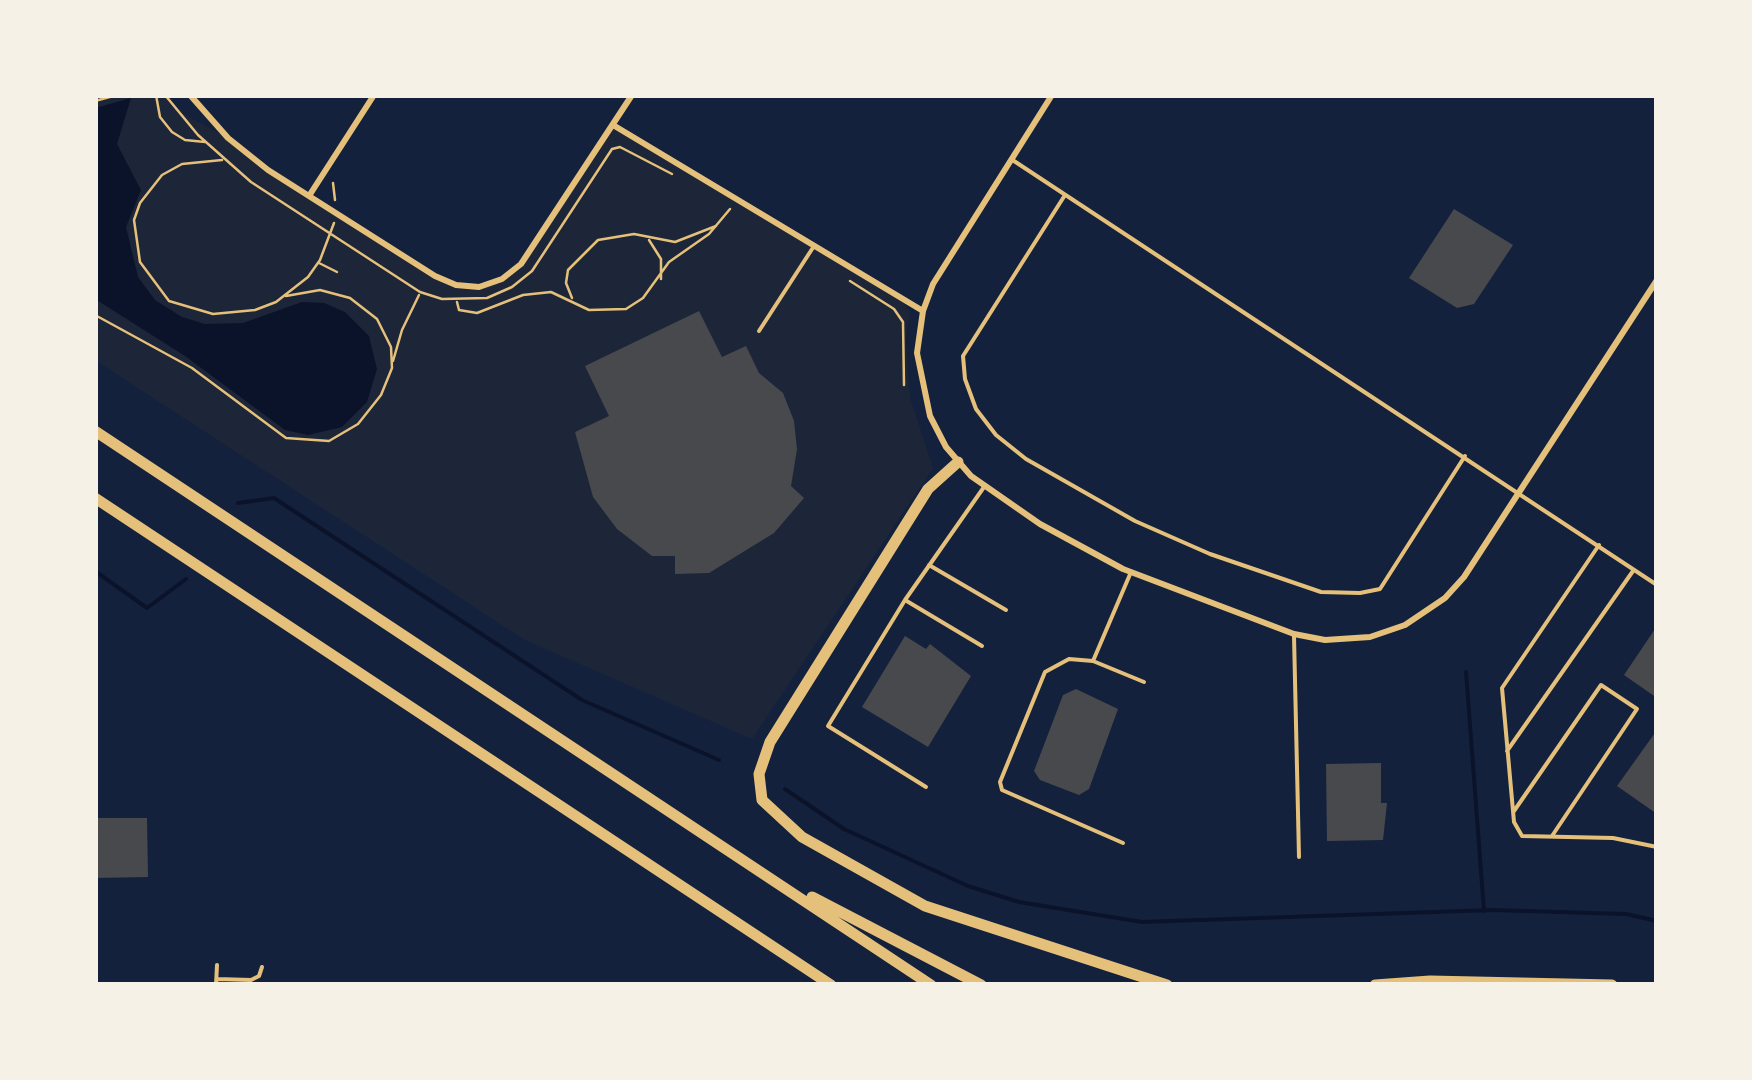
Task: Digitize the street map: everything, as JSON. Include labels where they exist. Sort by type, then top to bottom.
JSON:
[{"type":"highway","points":[[95,431],[932,985]]},
{"type":"highway","points":[[958,462],[928,489],[770,742],[759,774],[762,800],[802,836],[925,906],[1167,985]]},
{"type":"highway","points":[[95,498],[830,985]]},
{"type":"highway","points":[[758,869],[981,985]]},
{"type":"highway","points":[[1375,985],[1430,981],[1612,985]]},
{"type":"street","points":[[190,95],[228,138],[309,196],[435,276],[456,285],[479,286],[502,278],[521,264],[632,95]]},
{"type":"street","points":[[309,196],[374,95]]},
{"type":"street","points":[[1052,95],[944,264],[923,311],[918,341],[920,379],[937,431],[958,462],[984,487],[1040,524],[1131,572],[1294,634],[1325,640],[1370,637],[1421,616],[1464,577],[1657,280]]},
{"type":"street","points":[[613,125],[923,311]]},
{"type":"lane","points":[[1011,159],[1657,585]]},
{"type":"lane","points":[[1065,194],[963,356],[965,379],[976,409],[996,435],[1026,459],[1136,521],[1210,554],[1320,592],[1360,593],[1380,589],[1465,456]]},
{"type":"lane","points":[[759,331],[814,246]]},
{"type":"lane","points":[[926,788],[828,726],[905,600],[984,487]]},
{"type":"lane","points":[[1600,545],[1502,688],[1516,831],[1522,836],[1614,838],[1657,847]]},
{"type":"lane","points":[[929,564],[1006,610]]},
{"type":"lane","points":[[1507,752],[1634,569]]},
{"type":"lane","points":[[1093,660],[1131,572]]},
{"type":"lane","points":[[905,600],[982,646]]},
{"type":"lane","points":[[1294,634],[1299,856]]},
{"type":"lane","points":[[1123,842],[1002,790],[1000,782],[1045,672],[1069,660],[1093,660],[1144,682]]},
{"type":"lane","points":[[1513,812],[1601,685],[1637,709],[1552,836]]},
{"type":"lane","points":[[217,964],[216,982],[251,980],[259,976],[262,968]]},
{"type":"path","points":[[95,101],[117,95]]},
{"type":"path","points":[[156,95],[160,117],[172,132],[185,140],[205,142]]},
{"type":"path","points":[[224,160],[182,164],[147,190],[134,220],[136,250],[146,276],[169,301],[213,314],[255,310],[286,296],[334,292],[365,308],[384,330],[392,368]]},
{"type":"path","points":[[286,296],[318,263],[334,212],[333,183]]},
{"type":"path","points":[[457,300],[459,310],[476,313],[538,292],[561,294],[598,312],[626,309],[644,298],[678,254],[722,222],[731,208]]},
{"type":"path","points":[[575,302],[566,276],[589,245],[615,234],[682,241],[722,222]]},
{"type":"path","points":[[646,238],[661,259],[660,277]]},
{"type":"path","points":[[318,263],[338,272]]},
{"type":"path","points":[[95,315],[192,368],[270,428],[299,442],[329,441],[358,424],[381,395],[402,330],[420,292]]},
{"type":"path","points":[[500,292],[507,304]]},
{"type":"path","points":[[474,299],[476,313]]},
{"type":"shaded area","points":[[95,95],[163,95],[176,110],[228,138],[309,196],[456,285],[479,287],[502,279],[521,264],[613,125],[901,298],[910,312],[906,339],[910,398],[933,468],[752,739],[525,640],[95,360]]},
{"type":"shaded area","points":[[131,98],[117,144],[141,190],[126,227],[138,277],[155,300],[182,317],[205,324],[243,323],[302,302],[324,303],[345,312],[369,336],[377,369],[367,402],[342,427],[308,435],[285,430],[185,356],[95,299],[95,108]]},
{"type":"building","points":[[1454,209],[1513,245],[1474,304],[1457,308],[1409,278]]},
{"type":"building","points":[[699,311],[722,357],[746,346],[759,373],[783,393],[794,421],[797,449],[791,486],[804,498],[774,533],[709,573],[675,574],[675,556],[652,556],[617,529],[593,497],[575,432],[609,416],[585,366]]},
{"type":"building","points":[[1657,626],[1657,698],[1624,675]]},
{"type":"building","points":[[905,636],[926,649],[930,644],[971,676],[928,747],[862,707]]},
{"type":"building","points":[[1076,689],[1118,709],[1089,789],[1079,795],[1040,780],[1034,771],[1063,695]]},
{"type":"building","points":[[1657,730],[1657,814],[1617,786]]},
{"type":"building","points":[[1381,763],[1381,803],[1387,803],[1383,840],[1327,841],[1326,764]]},
{"type":"building","points":[[95,818],[147,818],[148,877],[95,878]]},
{"type":"waterway","points":[[238,503],[274,498],[582,700],[719,760]]},
{"type":"waterway","points":[[95,571],[147,608],[186,579]]},
{"type":"waterway","points":[[1466,672],[1484,911]]},
{"type":"waterway","points":[[785,789],[844,829],[968,886],[1019,902],[1142,922],[1492,910],[1626,914],[1657,921]]}]
